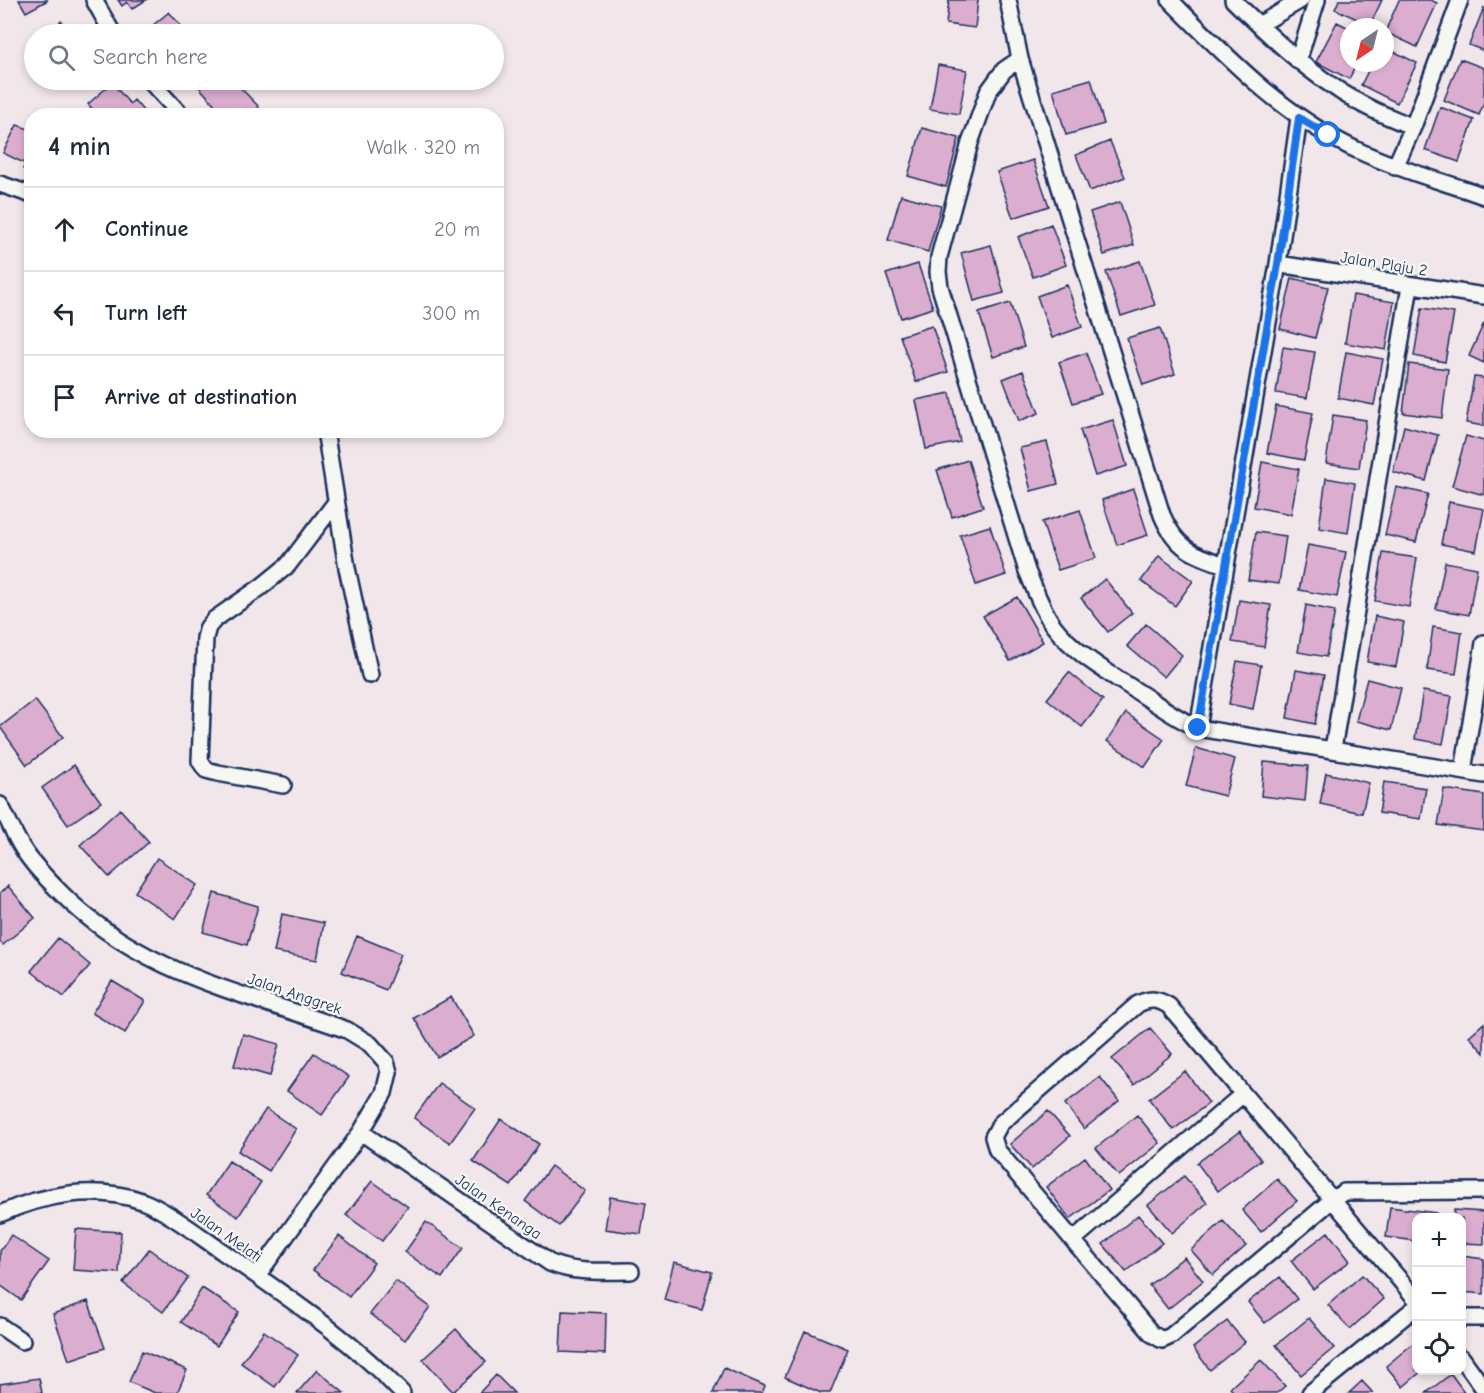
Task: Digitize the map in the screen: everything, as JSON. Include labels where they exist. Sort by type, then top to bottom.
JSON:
[{"type":"street","points":[[94,0],[107,24]]},
{"type":"street","points":[[1008,0],[1020,59],[1162,515],[1168,528],[1186,550],[1198,557],[1225,565]]},
{"type":"street","points":[[1170,0],[1277,102],[1299,118],[1358,151],[1395,167],[1484,195]]},
{"type":"street","points":[[1233,0],[1298,61],[1359,102],[1413,127]]},
{"type":"street","points":[[1259,26],[1301,0]]},
{"type":"street","points":[[1298,61],[1317,0]]},
{"type":"street","points":[[1395,167],[1413,127],[1460,0]]},
{"type":"street","points":[[1020,59],[997,77],[988,92],[939,257],[938,272],[940,286],[1027,571],[1043,609],[1067,641],[1082,654],[1182,720],[1198,728],[1484,775]]},
{"type":"street","points":[[158,90],[175,108]]},
{"type":"street","points":[[1198,728],[1278,264],[1299,118]]},
{"type":"street","points":[[0,184],[24,192]]},
{"type":"street","name":"Jalan Plaju 2","points":[[1278,264],[1484,296]]},
{"type":"street","points":[[1333,749],[1410,286]]},
{"type":"street","points":[[326,438],[347,568],[370,675]]},
{"type":"street","points":[[283,785],[206,770],[200,761],[205,638],[208,627],[215,620],[261,587],[288,564],[336,502]]},
{"type":"street","points":[[1463,771],[1484,643]]},
{"type":"street","name":"Jalan Anggrek","points":[[0,805],[23,849],[39,870],[80,911],[121,942],[189,977],[347,1030],[370,1044],[386,1062],[389,1072],[384,1093],[361,1132],[257,1276]]},
{"type":"street","points":[[1412,1294],[1332,1200],[1244,1094],[1169,1006],[1160,1000],[1153,999],[1138,1004],[1000,1124],[993,1137],[997,1150],[1152,1334],[1162,1340],[1167,1339],[1332,1200],[1344,1192],[1355,1190],[1484,1191]]},
{"type":"street","points":[[1073,1240],[1244,1094]]},
{"type":"street","name":"Jalan Kenanga","points":[[361,1132],[550,1263],[580,1272],[631,1271]]},
{"type":"street","name":"Jalan Melati","points":[[0,1215],[40,1199],[63,1194],[86,1192],[143,1202],[183,1225],[348,1343],[402,1393]]},
{"type":"street","points":[[1310,1393],[1412,1310]]},
{"type":"street","points":[[1466,1318],[1484,1318]]},
{"type":"street","points":[[0,1326],[22,1341]]},
{"type":"street","points":[[1466,1365],[1484,1389]]},
{"type":"building","points":[[19,0],[48,0],[26,12]]},
{"type":"building","points":[[118,0],[146,0],[132,9],[127,2],[122,6]]},
{"type":"building","points":[[949,0],[978,0],[975,28],[946,24]]},
{"type":"building","points":[[1339,0],[1382,0],[1373,18],[1355,18],[1335,9]]},
{"type":"building","points":[[1399,0],[1431,0],[1437,3],[1417,47],[1394,36],[1394,18],[1391,18]]},
{"type":"building","points":[[1484,7],[1484,51],[1469,45]]},
{"type":"building","points":[[169,12],[179,24],[154,24]]},
{"type":"building","points":[[1337,22],[1340,24],[1340,72],[1352,72],[1349,79],[1316,62]]},
{"type":"building","points":[[1394,52],[1417,63],[1397,103],[1361,85],[1368,72],[1394,72]]},
{"type":"building","points":[[1460,59],[1484,68],[1484,103],[1479,115],[1444,100]]},
{"type":"building","points":[[938,65],[967,70],[959,114],[930,109]]},
{"type":"building","points":[[1091,79],[1104,124],[1066,135],[1053,90]]},
{"type":"building","points":[[104,90],[118,90],[130,104],[134,100],[141,108],[91,108],[88,104]]},
{"type":"building","points":[[202,90],[243,90],[259,107],[214,108],[216,106]]},
{"type":"building","points":[[1440,107],[1474,120],[1459,162],[1425,150]]},
{"type":"building","points":[[17,125],[24,127],[24,163],[3,153]]},
{"type":"building","points":[[922,128],[959,138],[946,187],[908,176]]},
{"type":"building","points":[[1110,141],[1125,177],[1090,191],[1076,155]]},
{"type":"building","points":[[1033,160],[1049,206],[1013,218],[997,172]]},
{"type":"building","points":[[901,195],[941,206],[928,252],[888,240]]},
{"type":"building","points":[[1120,202],[1134,245],[1104,255],[1090,212]]},
{"type":"building","points":[[1051,224],[1066,265],[1033,277],[1018,237]]},
{"type":"building","points":[[991,245],[1004,293],[974,301],[961,253]]},
{"type":"building","points":[[1140,261],[1155,305],[1121,316],[1106,272]]},
{"type":"building","points":[[918,264],[933,308],[901,318],[886,274]]},
{"type":"building","points":[[1292,278],[1328,287],[1315,338],[1280,329]]},
{"type":"building","points":[[1067,285],[1082,327],[1052,338],[1037,296]]},
{"type":"building","points":[[1353,295],[1394,302],[1386,350],[1345,343]]},
{"type":"building","points":[[1010,303],[1024,347],[993,357],[979,313]]},
{"type":"building","points":[[1422,308],[1454,313],[1445,362],[1414,356]]},
{"type":"building","points":[[1484,323],[1484,363],[1469,356]]},
{"type":"building","points":[[932,326],[948,372],[916,382],[900,336]]},
{"type":"building","points":[[1160,328],[1175,374],[1143,385],[1127,338]]},
{"type":"building","points":[[1283,347],[1315,352],[1307,398],[1276,393]]},
{"type":"building","points":[[1346,352],[1383,359],[1374,405],[1338,398]]},
{"type":"building","points":[[1086,353],[1101,394],[1073,403],[1059,362]]},
{"type":"building","points":[[1409,364],[1448,369],[1442,418],[1403,413]]},
{"type":"building","points":[[1023,371],[1039,413],[1019,421],[1003,379]]},
{"type":"building","points":[[1474,377],[1484,378],[1484,426],[1466,423]]},
{"type":"building","points":[[950,393],[960,442],[926,449],[916,400]]},
{"type":"building","points":[[1276,406],[1313,413],[1304,460],[1267,453]]},
{"type":"building","points":[[1333,415],[1366,420],[1359,468],[1326,463]]},
{"type":"building","points":[[1113,420],[1127,466],[1095,476],[1080,430]]},
{"type":"building","points":[[1404,426],[1438,435],[1426,481],[1393,472]]},
{"type":"building","points":[[1466,436],[1484,441],[1484,495],[1452,486]]},
{"type":"building","points":[[1047,442],[1058,484],[1031,491],[1020,448]]},
{"type":"building","points":[[968,460],[983,507],[952,517],[937,470]]},
{"type":"building","points":[[1262,462],[1299,469],[1291,514],[1254,507]]},
{"type":"building","points":[[1326,478],[1355,483],[1348,533],[1319,528]]},
{"type":"building","points":[[1396,487],[1428,494],[1416,542],[1385,535]]},
{"type":"building","points":[[1133,489],[1148,535],[1117,545],[1102,500]]},
{"type":"building","points":[[1449,502],[1484,509],[1476,551],[1441,544]]},
{"type":"building","points":[[1080,510],[1096,558],[1058,570],[1042,522]]},
{"type":"building","points":[[990,526],[1006,575],[976,585],[960,535]]},
{"type":"building","points":[[1256,532],[1286,536],[1279,584],[1248,580]]},
{"type":"building","points":[[1308,545],[1346,552],[1337,597],[1299,590]]},
{"type":"building","points":[[1383,553],[1417,558],[1409,607],[1375,601]]},
{"type":"building","points":[[1159,556],[1193,581],[1175,606],[1141,581]]},
{"type":"building","points":[[1445,562],[1477,568],[1469,615],[1436,609]]},
{"type":"building","points":[[1105,579],[1132,613],[1108,632],[1081,598]]},
{"type":"building","points":[[1017,597],[1043,642],[1010,661],[983,616]]},
{"type":"building","points":[[1239,600],[1271,605],[1264,647],[1232,642]]},
{"type":"building","points":[[1306,605],[1335,611],[1326,657],[1298,652]]},
{"type":"building","points":[[1375,616],[1404,622],[1396,667],[1367,662]]},
{"type":"building","points":[[1146,624],[1182,655],[1164,677],[1127,646]]},
{"type":"building","points":[[1433,627],[1462,632],[1456,674],[1427,670]]},
{"type":"building","points":[[1237,661],[1261,665],[1253,709],[1229,704]]},
{"type":"building","points":[[1296,670],[1324,675],[1315,724],[1287,718]]},
{"type":"building","points":[[1069,672],[1103,700],[1082,727],[1047,699]]},
{"type":"building","points":[[1367,679],[1401,688],[1391,730],[1356,721]]},
{"type":"building","points":[[1423,691],[1452,696],[1443,744],[1415,739]]},
{"type":"building","points":[[35,700],[63,737],[27,765],[0,727]]},
{"type":"building","points":[[1126,713],[1164,739],[1145,767],[1107,741]]},
{"type":"building","points":[[1196,748],[1235,759],[1225,796],[1186,786]]},
{"type":"building","points":[[1264,762],[1308,766],[1305,801],[1261,796]]},
{"type":"building","points":[[74,765],[101,802],[68,825],[42,788]]},
{"type":"building","points":[[1326,773],[1369,783],[1362,813],[1320,804]]},
{"type":"building","points":[[1384,782],[1426,788],[1421,819],[1379,813]]},
{"type":"building","points":[[1444,789],[1484,795],[1484,831],[1438,825]]},
{"type":"building","points":[[120,809],[149,842],[109,877],[80,845]]},
{"type":"building","points":[[157,858],[197,885],[175,919],[135,892]]},
{"type":"building","points":[[8,886],[35,918],[3,945],[0,942],[0,893]]},
{"type":"building","points":[[214,893],[258,906],[247,945],[203,932]]},
{"type":"building","points":[[282,914],[324,923],[317,960],[274,952]]},
{"type":"building","points":[[357,936],[401,954],[386,990],[342,972]]},
{"type":"building","points":[[58,938],[90,965],[64,997],[31,971]]},
{"type":"building","points":[[112,981],[145,1001],[125,1033],[92,1013]]},
{"type":"building","points":[[451,997],[474,1036],[437,1057],[414,1018]]},
{"type":"building","points":[[1484,1023],[1484,1053],[1469,1036]]},
{"type":"building","points":[[1150,1028],[1172,1054],[1134,1085],[1112,1059]]},
{"type":"building","points":[[243,1034],[279,1044],[270,1076],[234,1066]]},
{"type":"building","points":[[314,1053],[349,1077],[322,1115],[287,1091]]},
{"type":"building","points":[[1185,1071],[1209,1103],[1173,1130],[1149,1099]]},
{"type":"building","points":[[1100,1077],[1119,1101],[1084,1129],[1065,1104]]},
{"type":"building","points":[[439,1083],[475,1108],[450,1143],[414,1118]]},
{"type":"building","points":[[266,1109],[296,1129],[269,1171],[238,1151]]},
{"type":"building","points":[[1048,1111],[1070,1136],[1032,1169],[1010,1144]]},
{"type":"building","points":[[1137,1115],[1160,1143],[1119,1176],[1096,1148]]},
{"type":"building","points":[[501,1119],[539,1144],[511,1186],[473,1161]]},
{"type":"building","points":[[1240,1131],[1261,1160],[1218,1191],[1197,1163]]},
{"type":"building","points":[[1085,1157],[1109,1190],[1070,1219],[1046,1187]]},
{"type":"building","points":[[229,1161],[261,1182],[238,1217],[206,1195]]},
{"type":"building","points":[[551,1166],[585,1191],[559,1226],[525,1201]]},
{"type":"building","points":[[1184,1176],[1207,1203],[1172,1233],[1148,1205]]},
{"type":"building","points":[[1277,1179],[1297,1201],[1261,1232],[1242,1210]]},
{"type":"building","points":[[372,1181],[408,1207],[382,1241],[346,1215]]},
{"type":"building","points":[[610,1197],[646,1203],[641,1234],[605,1229]]},
{"type":"building","points":[[1390,1207],[1436,1213],[1412,1213],[1412,1240],[1386,1237]]},
{"type":"building","points":[[1454,1210],[1484,1212],[1484,1244],[1466,1243],[1466,1213],[1454,1213]]},
{"type":"building","points":[[1138,1215],[1162,1243],[1126,1272],[1103,1244]]},
{"type":"building","points":[[1223,1221],[1246,1246],[1213,1275],[1191,1250]]},
{"type":"building","points":[[426,1222],[463,1248],[442,1278],[405,1252]]},
{"type":"building","points":[[76,1229],[121,1232],[119,1273],[73,1270]]},
{"type":"building","points":[[1328,1232],[1350,1261],[1313,1289],[1291,1261]]},
{"type":"building","points":[[11,1235],[49,1261],[21,1300],[0,1285],[0,1251]]},
{"type":"building","points":[[339,1236],[374,1263],[349,1297],[313,1270]]},
{"type":"building","points":[[149,1249],[188,1278],[163,1312],[123,1283]]},
{"type":"building","points":[[1184,1257],[1203,1281],[1168,1309],[1149,1285]]},
{"type":"building","points":[[1466,1257],[1484,1259],[1484,1294],[1466,1292]]},
{"type":"building","points":[[674,1262],[712,1272],[702,1310],[664,1300]]},
{"type":"building","points":[[1362,1275],[1384,1299],[1350,1329],[1328,1305]]},
{"type":"building","points":[[1280,1277],[1297,1299],[1265,1323],[1248,1302]]},
{"type":"building","points":[[396,1281],[430,1307],[405,1340],[370,1314]]},
{"type":"building","points":[[202,1288],[239,1312],[217,1346],[181,1322]]},
{"type":"building","points":[[88,1301],[105,1348],[69,1360],[53,1314]]},
{"type":"building","points":[[562,1311],[606,1313],[605,1354],[560,1352]]},
{"type":"building","points":[[1309,1318],[1334,1348],[1301,1375],[1276,1345]]},
{"type":"building","points":[[1227,1321],[1245,1342],[1210,1370],[1193,1348]]},
{"type":"building","points":[[456,1329],[486,1362],[453,1392],[423,1359]]},
{"type":"building","points":[[264,1331],[298,1355],[275,1387],[241,1363]]},
{"type":"building","points":[[805,1331],[848,1349],[830,1393],[821,1393],[785,1377]]},
{"type":"building","points":[[1412,1344],[1412,1375],[1417,1375],[1403,1387],[1386,1366]]},
{"type":"building","points":[[142,1351],[187,1370],[177,1393],[155,1393],[129,1382]]},
{"type":"building","points":[[1261,1360],[1285,1386],[1277,1393],[1235,1393],[1230,1388]]},
{"type":"building","points":[[724,1368],[765,1386],[762,1393],[713,1393]]},
{"type":"building","points":[[317,1370],[344,1393],[297,1393]]},
{"type":"building","points":[[496,1375],[514,1393],[479,1393]]},
{"type":"building","points":[[1452,1375],[1465,1393],[1426,1393]]},
{"type":"building","points":[[39,1378],[42,1393],[0,1393],[0,1384]]},
{"type":"building","points":[[1362,1381],[1373,1393],[1349,1393]]},
{"type":"route","points":[[1198,728],[1278,264],[1299,118],[1328,135]]}]
